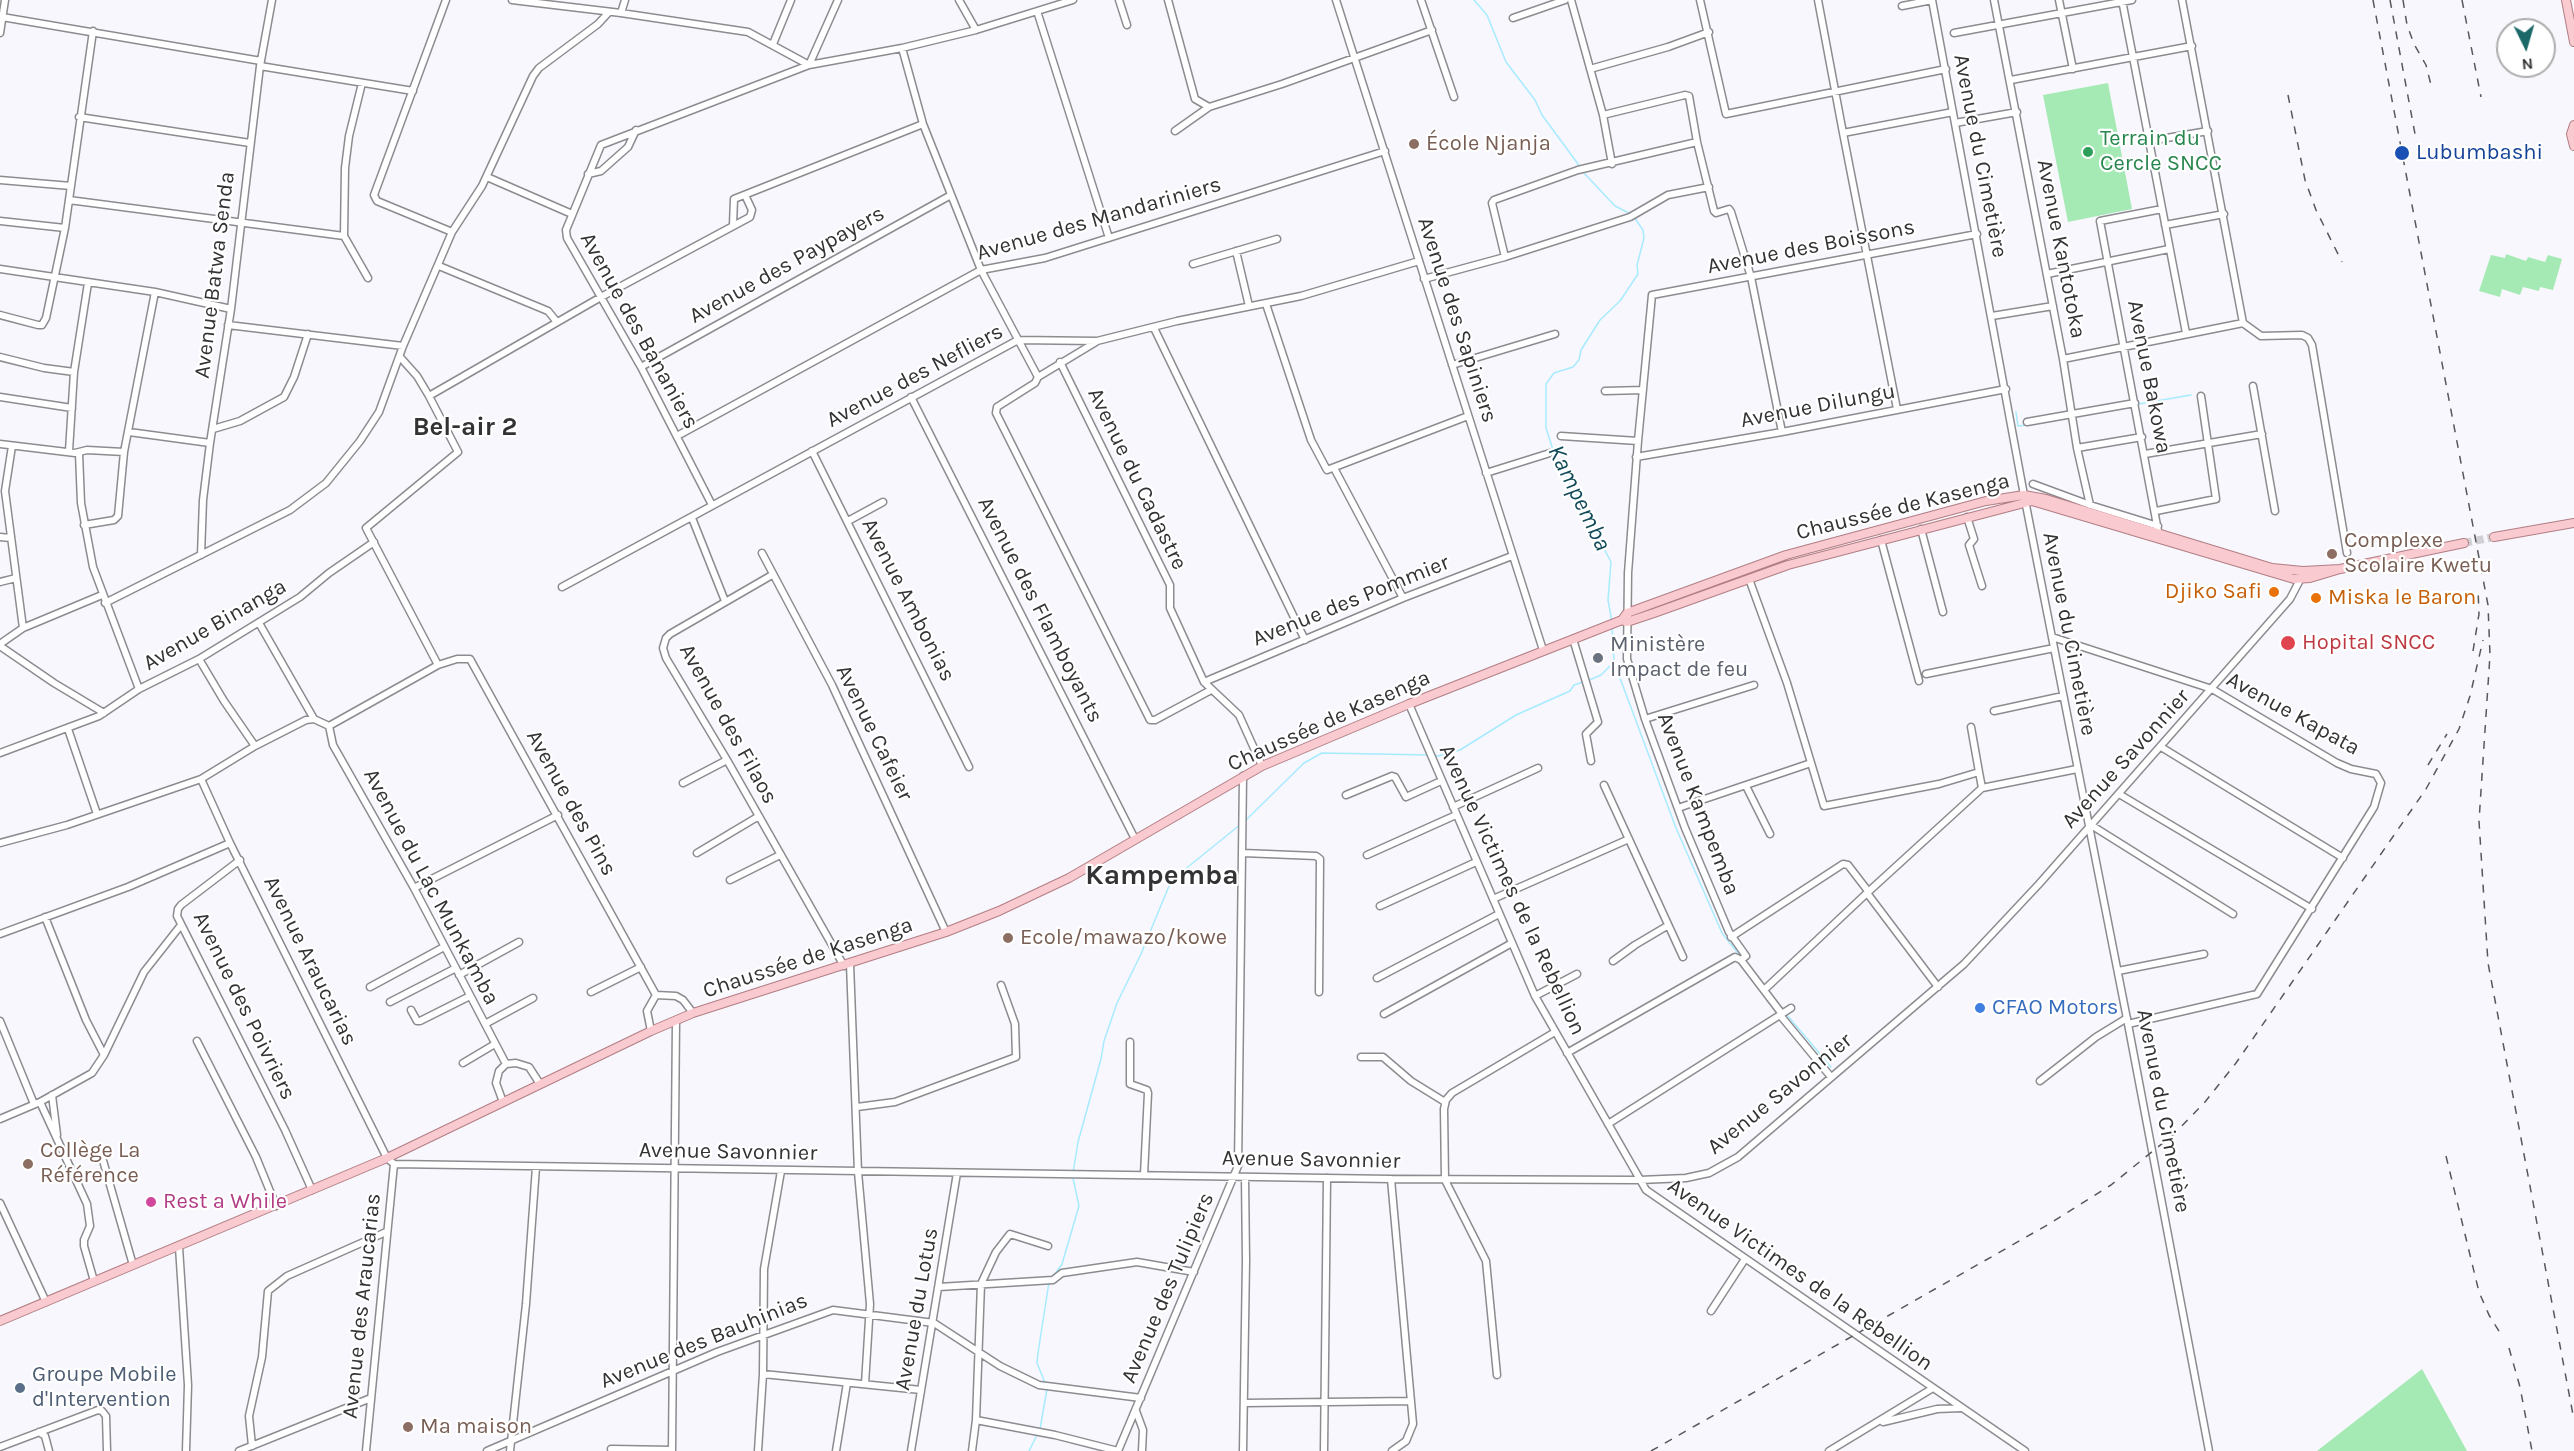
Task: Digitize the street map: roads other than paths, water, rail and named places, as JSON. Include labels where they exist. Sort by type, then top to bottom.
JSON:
[{"type":"main road","points":[[2566,0],[2574,42]]},
{"type":"main road","points":[[2574,125],[2571,134],[2574,146]]},
{"type":"main road","name":"Chaussée de Kasenga","points":[[0,1321],[387,1158],[693,1013],[946,932],[999,911],[1069,878],[1243,775],[1409,704],[1609,624],[1788,565],[1967,517],[2025,498]]},
{"type":"main road","name":"Chaussée de Kasenga","points":[[1624,619],[1786,555],[1986,501],[2046,499],[2272,568],[2302,575],[2464,543]]},
{"type":"main road","points":[[2494,537],[2574,523]]},
{"type":"main road","points":[[1786,555],[1788,565]]},
{"type":"street","points":[[0,31],[4,0]]},
{"type":"street","name":"Avenue Batwa Senda","points":[[201,555],[203,500],[210,443],[231,309],[250,143],[272,0]]},
{"type":"street","points":[[446,0],[374,195],[377,201],[452,232]]},
{"type":"street","points":[[512,0],[748,32],[809,65],[838,0]]},
{"type":"street","points":[[621,13],[625,0]]},
{"type":"street","points":[[773,45],[791,0]]},
{"type":"street","points":[[959,0],[976,30]]},
{"type":"street","name":"Avenue des Bananiers","points":[[712,505],[641,367],[565,235],[601,145],[809,65],[902,48],[976,30],[1073,0]]},
{"type":"street","points":[[1119,0],[1127,25]]},
{"type":"street","points":[[1168,0],[1195,99],[1209,107]]},
{"type":"street","name":"Avenue des Sapiniers","points":[[1336,0],[1543,650]]},
{"type":"street","points":[[1421,0],[1454,97]]},
{"type":"street","points":[[1513,18],[1565,0]]},
{"type":"street","points":[[1571,0],[1603,115],[1611,164]]},
{"type":"street","points":[[1700,0],[1726,114],[1946,69]]},
{"type":"street","points":[[1818,0],[1897,409]]},
{"type":"street","points":[[1902,6],[1932,0]]},
{"type":"street","name":"Avenue du Cimetière","points":[[1932,0],[2025,498],[2128,1021],[2209,1451]]},
{"type":"street","name":"Avenue Kantotoka","points":[[1994,0],[2063,359],[2077,448],[2090,505]]},
{"type":"street","points":[[2059,0],[2073,69]]},
{"type":"street","points":[[1954,33],[2132,0]]},
{"type":"street","points":[[2182,0],[2243,323],[2261,336],[2302,336],[2308,338],[2312,345],[2348,553]]},
{"type":"street","points":[[2122,1],[2186,333]]},
{"type":"street","points":[[1037,11],[1109,238]]},
{"type":"street","points":[[105,603],[295,508],[326,483],[374,422],[403,346],[452,232],[470,208],[536,72],[598,24],[609,12]]},
{"type":"street","points":[[2,17],[93,31],[413,91]]},
{"type":"street","points":[[1175,131],[1209,107],[1432,30]]},
{"type":"street","points":[[0,315],[42,325],[46,318],[65,228],[93,31]]},
{"type":"street","points":[[1590,69],[1668,47],[1709,32]]},
{"type":"street","points":[[2011,80],[2192,46]]},
{"type":"street","points":[[902,48],[923,124],[981,270],[1038,377]]},
{"type":"street","points":[[362,83],[349,136],[345,168],[344,236],[368,278]]},
{"type":"street","points":[[1603,115],[1687,94],[1715,212],[1730,210],[1751,277],[1782,432]]},
{"type":"street","points":[[1955,123],[2017,111]]},
{"type":"street","points":[[1843,133],[1953,112]]},
{"type":"street","points":[[79,117],[250,143]]},
{"type":"street","points":[[733,225],[733,200],[923,124]]},
{"type":"street","points":[[588,174],[601,171],[628,147],[636,130]]},
{"type":"street","points":[[2149,141],[2208,131]]},
{"type":"street","points":[[1505,257],[1493,201],[1578,170],[1697,142]]},
{"type":"street","name":"Avenue des Mandariniers","points":[[677,436],[981,270],[1045,258],[1385,151]]},
{"type":"street","points":[[486,177],[572,214]]},
{"type":"street","points":[[0,180],[71,186]]},
{"type":"street","points":[[1424,279],[1505,257],[1630,217],[1668,195],[1709,187]]},
{"type":"street","points":[[429,396],[601,297],[752,214],[746,195]]},
{"type":"street","name":"Avenue des Paypayers","points":[[641,367],[951,195]]},
{"type":"street","points":[[69,200],[344,236]]},
{"type":"street","name":"Avenue Bakowa","points":[[2159,533],[2100,221],[2162,209]]},
{"type":"street","points":[[2165,225],[2224,214]]},
{"type":"street","points":[[0,221],[65,228]]},
{"type":"street","name":"Avenue des Boissons","points":[[1652,295],[1977,234]]},
{"type":"street","points":[[1193,264],[1277,239]]},
{"type":"street","points":[[2047,274],[2169,249]]},
{"type":"street","points":[[1236,251],[1249,306]]},
{"type":"street","name":"Avenue des Nefliers","points":[[561,586],[692,518],[712,505],[1018,340],[1097,341],[1177,321],[1301,296],[1419,261]]},
{"type":"street","points":[[439,266],[548,311],[558,322]]},
{"type":"street","points":[[0,269],[156,292],[231,309]]},
{"type":"street","points":[[69,451],[74,372],[88,283]]},
{"type":"street","points":[[84,525],[114,520],[118,517],[124,452],[156,292]]},
{"type":"street","name":"Avenue Kampemba","points":[[1652,295],[1636,457],[1624,619],[1627,659],[1645,719],[1678,808],[1731,937],[1743,959],[1785,1012],[1831,1077]]},
{"type":"street","points":[[1266,304],[1311,441],[1325,468],[1330,470],[1468,416]]},
{"type":"street","points":[[1992,316],[2053,306]]},
{"type":"street","points":[[2063,359],[2243,323]]},
{"type":"street","points":[[228,325],[403,346]]},
{"type":"street","points":[[1154,328],[1305,640]]},
{"type":"street","points":[[213,429],[240,421],[284,397],[297,370],[308,334]]},
{"type":"street","points":[[1452,365],[1555,334]]},
{"type":"street","points":[[1097,341],[1038,377],[1035,383],[997,407],[996,413],[1150,720],[1155,720],[1211,690]]},
{"type":"street","points":[[0,357],[44,368],[74,372]]},
{"type":"street","points":[[259,623],[315,719],[329,726],[438,665],[366,527],[457,453],[429,396],[417,376],[400,357]]},
{"type":"street","name":"Avenue du Cadastre","points":[[1060,362],[1166,575],[1171,589],[1170,608],[1204,682],[1239,716],[1262,766]]},
{"type":"street","points":[[2253,386],[2275,511]]},
{"type":"street","name":"Avenue Dilungu","points":[[1636,457],[1782,432],[2006,389]]},
{"type":"street","points":[[1605,391],[1643,390]]},
{"type":"street","points":[[2156,511],[2215,500],[2201,396]]},
{"type":"street","points":[[0,397],[72,408]]},
{"type":"street","name":"Avenue des Flamboyants","points":[[911,397],[1135,839]]},
{"type":"street","points":[[2027,422],[2135,403]]},
{"type":"street","points":[[129,432],[210,443]]},
{"type":"street","points":[[2145,454],[2262,434]]},
{"type":"street","points":[[1561,436],[1638,441]]},
{"type":"street","points":[[2077,448],[2142,437]]},
{"type":"street","points":[[0,444],[79,453],[86,450],[124,452]]},
{"type":"street","points":[[12,446],[3,504],[11,538],[23,628]]},
{"type":"street","name":"Avenue Ambonias","points":[[812,451],[969,767]]},
{"type":"street","points":[[79,453],[81,503],[93,567],[139,689]]},
{"type":"street","points":[[1486,473],[1550,453]]},
{"type":"street","points":[[1334,468],[1403,598]]},
{"type":"street","points":[[2033,484],[2159,533]]},
{"type":"street","points":[[848,521],[883,502]]},
{"type":"street","points":[[1967,517],[1974,539],[1969,545],[1982,586]]},
{"type":"street","points":[[692,518],[726,601],[772,575]]},
{"type":"street","points":[[1921,529],[1943,612]]},
{"type":"street","points":[[0,537],[11,538]]},
{"type":"street","points":[[1881,540],[1919,681]]},
{"type":"street","name":"Avenue Binanga","points":[[0,753],[68,729],[104,713],[139,689],[199,659],[259,623],[300,597],[329,573],[374,542]]},
{"type":"street","name":"Avenue Cafeier","points":[[762,553],[837,695],[946,932]]},
{"type":"street","name":"Avenue des Pommier","points":[[1204,682],[1403,598],[1512,556]]},
{"type":"street","name":"Avenue Savonnier","points":[[394,1164],[1444,1180],[1640,1180],[1697,1177],[1729,1164],[1938,987],[1991,937],[2290,599],[2302,575]]},
{"type":"street","points":[[0,582],[16,578]]},
{"type":"street","points":[[1749,579],[1787,683],[1823,804],[1829,806],[1939,784],[1979,772]]},
{"type":"street","points":[[102,595],[23,628],[0,645],[54,683],[104,713]]},
{"type":"street","name":"Avenue des Filaos","points":[[726,601],[670,634],[663,648],[666,658],[727,759],[780,855],[847,965]]},
{"type":"street","name":"Avenue Kapata","points":[[2052,637],[2212,689],[2337,763],[2351,769],[2371,772],[2379,777],[2381,788],[2374,807],[2257,994],[2128,1021]]},
{"type":"street","points":[[1573,639],[1598,722],[1586,734],[1590,761]]},
{"type":"street","points":[[1926,674],[2054,648]]},
{"type":"street","name":"Avenue des Pins","points":[[438,665],[460,658],[471,661],[656,995]]},
{"type":"street","points":[[199,659],[255,746]]},
{"type":"street","points":[[1645,719],[1754,685]]},
{"type":"street","points":[[1994,711],[2063,696]]},
{"type":"street","name":"Avenue Victimes de la Rebellion","points":[[1409,704],[1535,996],[1640,1180],[1651,1194],[2025,1451]]},
{"type":"street","points":[[0,843],[51,830],[201,779],[255,746],[294,726],[315,719]]},
{"type":"street","name":"Avenue du Lac Munkamba","points":[[329,726],[331,742],[414,888],[506,1064]]},
{"type":"street","points":[[1971,727],[1982,788]]},
{"type":"street","points":[[68,729],[97,814]]},
{"type":"street","points":[[2161,747],[2343,858]]},
{"type":"street","points":[[683,783],[727,759]]},
{"type":"street","points":[[1678,808],[1811,763]]},
{"type":"street","points":[[1453,807],[1538,768]]},
{"type":"street","points":[[1766,988],[1867,892],[1982,788],[2077,769]]},
{"type":"street","name":"Avenue des Tulipiers","points":[[1118,1451],[1239,1161],[1243,775]]},
{"type":"street","points":[[1347,795],[1392,776],[1406,797],[1441,781]]},
{"type":"street","name":"Avenue Araucarias","points":[[201,779],[230,843],[387,1158]]},
{"type":"street","points":[[1604,785],[1683,957]]},
{"type":"street","points":[[1746,786],[1770,834]]},
{"type":"street","points":[[2119,794],[2312,909]]},
{"type":"street","points":[[1367,855],[1456,814]]},
{"type":"street","points":[[414,888],[558,815]]},
{"type":"street","points":[[697,853],[759,816]]},
{"type":"street","points":[[2090,826],[2233,914]]},
{"type":"street","points":[[1492,900],[1629,839]]},
{"type":"street","points":[[0,934],[169,870],[230,843]]},
{"type":"street","points":[[1243,853],[1316,856],[1320,859],[1319,992]]},
{"type":"street","points":[[730,880],[780,855]]},
{"type":"street","name":"Avenue des Poivriers","points":[[240,860],[179,908],[177,916],[285,1130],[312,1190]]},
{"type":"street","points":[[1380,906],[1476,862]]},
{"type":"street","points":[[1731,937],[1843,864],[1848,864],[1938,987]]},
{"type":"street","points":[[1377,978],[1499,914]]},
{"type":"street","points":[[45,917],[86,1020],[104,1055]]},
{"type":"street","points":[[0,1119],[37,1103],[92,1073],[104,1055],[144,972],[181,925]]},
{"type":"street","points":[[1613,961],[1668,926]]},
{"type":"street","points":[[390,1002],[519,942]]},
{"type":"street","points":[[1384,1014],[1512,943]]},
{"type":"street","points":[[370,987],[444,947]]},
{"type":"street","points":[[2118,971],[2204,954]]},
{"type":"street","points":[[1567,1053],[1733,958],[1743,959]]},
{"type":"street","points":[[847,965],[858,1172],[869,1274],[870,1314],[865,1384]]},
{"type":"street","points":[[591,992],[640,967]]},
{"type":"street","points":[[1535,996],[1577,974]]},
{"type":"street","points":[[856,1107],[895,1102],[1016,1057],[1015,1024],[1001,985]]},
{"type":"street","points":[[651,1031],[647,1011],[656,995],[676,996],[683,1000],[693,1013]]},
{"type":"street","points":[[411,1010],[417,1021],[420,1021],[470,996]]},
{"type":"street","points":[[485,1024],[533,998]]},
{"type":"street","points":[[1608,1124],[1785,1012]]},
{"type":"street","points":[[0,1021],[2,1030],[37,1103],[57,1136],[88,1209],[90,1227],[84,1243],[94,1281]]},
{"type":"street","points":[[611,1449],[672,1450],[676,1021]]},
{"type":"street","points":[[2040,1081],[2096,1036],[2128,1021]]},
{"type":"street","points":[[1497,1376],[1486,1261],[1444,1180],[1445,1102],[1456,1090],[1555,1032]]},
{"type":"street","points":[[197,1041],[256,1157],[276,1206]]},
{"type":"street","points":[[1130,1042],[1130,1084],[1147,1090],[1148,1093],[1144,1175]]},
{"type":"street","points":[[463,1063],[495,1044]]},
{"type":"street","points":[[1361,1057],[1383,1058],[1411,1081],[1445,1102]]},
{"type":"street","points":[[503,1102],[496,1083],[499,1071],[506,1064],[516,1063],[529,1067],[540,1084]]},
{"type":"street","points":[[52,1095],[57,1136]]},
{"type":"street","points":[[100,1150],[133,1265]]},
{"type":"street","points":[[387,1158],[394,1164]]},
{"type":"street","name":"Avenue des Araucarias","points":[[366,1451],[394,1164]]},
{"type":"street","points":[[510,1451],[526,1304],[536,1167]]},
{"type":"street","points":[[758,1451],[763,1374],[764,1269],[781,1170]]},
{"type":"street","name":"Avenue du Lotus","points":[[911,1451],[957,1173]]},
{"type":"street","points":[[1243,1451],[1245,1177]]},
{"type":"street","points":[[1324,1451],[1327,1178]]},
{"type":"street","points":[[1391,1179],[1412,1431],[1406,1441],[1392,1451]]},
{"type":"street","points":[[0,1203],[46,1302]]},
{"type":"street","points":[[252,1446],[249,1416],[263,1351],[268,1291],[287,1276],[386,1232]]},
{"type":"street","points":[[972,1451],[976,1420],[981,1284],[996,1252],[1010,1234],[1048,1246]]},
{"type":"street","points":[[179,1247],[188,1384],[186,1451]]},
{"type":"street","points":[[1711,1311],[1745,1259]]},
{"type":"street","points":[[939,1287],[1052,1280],[1062,1273],[1137,1262],[1194,1272]]},
{"type":"street","name":"Avenue des Bauhinias","points":[[487,1451],[763,1334],[828,1311],[934,1323],[978,1352],[1020,1376],[1045,1387],[1141,1398]]},
{"type":"street","points":[[763,1374],[921,1390]]},
{"type":"street","points":[[836,1451],[847,1383]]},
{"type":"street","points":[[1829,1451],[1933,1388]]},
{"type":"street","points":[[239,1451],[371,1398]]},
{"type":"street","points":[[1244,1403],[1325,1404],[1411,1401]]},
{"type":"street","points":[[1874,1425],[1937,1409],[1963,1408]]},
{"type":"street","points":[[0,1447],[94,1410],[102,1411],[106,1416],[107,1451]]},
{"type":"street","points":[[1136,1411],[1142,1423],[1142,1451]]},
{"type":"street","points":[[976,1420],[1039,1431],[1118,1451]]},
{"type":"street","points":[[39,1432],[45,1436],[49,1451]]},
{"type":"waterway","name":"Kampemba","points":[[1474,0],[1487,15],[1506,62],[1581,168]]},
{"type":"waterway","name":"Kampemba","points":[[1583,172],[1615,206],[1631,214]]},
{"type":"waterway","name":"Kampemba","points":[[1612,622],[1608,600],[1611,562],[1554,453],[1546,428],[1546,384],[1554,373],[1573,367],[1579,360],[1581,350],[1600,320],[1620,301],[1638,274],[1637,265],[1644,238],[1643,230],[1634,217]]},
{"type":"waterway","points":[[2139,404],[2191,395]]},
{"type":"waterway","points":[[2016,412],[2018,426],[2027,425]]},
{"type":"waterway","name":"Kampemba","points":[[1612,626],[1614,662],[1676,828],[1722,933],[1741,957]]},
{"type":"waterway","points":[[1587,681],[1601,675],[1614,662]]},
{"type":"waterway","points":[[1434,755],[1460,750],[1516,715],[1570,691],[1574,685],[1583,682]]},
{"type":"waterway","points":[[1245,821],[1304,763],[1322,753],[1430,755]]},
{"type":"waterway","points":[[1073,1173],[1078,1142],[1104,1041],[1117,1003],[1141,954],[1169,886],[1178,875],[1241,824]]},
{"type":"waterway","name":"Kampemba","points":[[1776,1002],[1783,1009]]},
{"type":"waterway","name":"Kampemba","points":[[1787,1015],[1831,1067]]},
{"type":"waterway","points":[[1052,1278],[1062,1264],[1079,1206],[1073,1178]]},
{"type":"waterway","points":[[1046,1385],[1037,1363],[1049,1282]]},
{"type":"waterway","points":[[1040,1429],[1047,1389]]},
{"type":"waterway","points":[[1029,1451],[1038,1433]]},
{"type":"tunnel","points":[[2464,543],[2494,537]]},
{"type":"railway","points":[[2373,0],[2488,605],[2490,655],[2479,821],[2488,963],[2574,1420]]},
{"type":"railway","points":[[2390,0],[2415,134]]},
{"type":"railway","points":[[2403,0],[2407,25],[2414,44],[2426,65],[2431,85]]},
{"type":"railway","points":[[2462,0],[2481,97]]},
{"type":"railway","points":[[2288,95],[2305,180],[2316,210],[2342,262]]},
{"type":"railway","points":[[2473,651],[2479,614],[2478,589]]},
{"type":"railway","points":[[1651,1451],[2049,1224],[2111,1185],[2174,1134],[2205,1102],[2236,1063],[2426,789],[2459,729],[2470,696],[2483,640]]},
{"type":"railway","points":[[2428,765],[2447,734]]},
{"type":"railway","points":[[2446,1156],[2479,1292],[2502,1336]]},
{"type":"railway","points":[[2509,1348],[2520,1387],[2532,1451]]},
{"type":"place","name":"École Njanja","points":[[1414,144]]},
{"type":"place","name":"Terrain du Cercle SNCC","points":[[2088,152]]},
{"type":"place","name":"Lubumbashi","points":[[2402,153]]},
{"type":"place","name":"Complexe Scolaire Kwetu","points":[[2332,554]]},
{"type":"place","name":"Djiko Safi","points":[[2274,592]]},
{"type":"place","name":"Miska le Baron","points":[[2316,598]]},
{"type":"place","name":"Hopital SNCC","points":[[2288,643]]},
{"type":"place","name":"Ministère Impact de feu","points":[[1598,658]]},
{"type":"place","name":"Ecole/mawazo/kowe","points":[[1008,938]]},
{"type":"place","name":"CFAO Motors","points":[[1980,1008]]},
{"type":"place","name":"Collège La Référence","points":[[28,1164]]},
{"type":"place","name":"Rest a While","points":[[151,1202]]},
{"type":"place","name":"Groupe Mobile d'Intervention","points":[[20,1388]]},
{"type":"place","name":"Ma maison","points":[[408,1427]]},
{"type":"district","name":"Bel-air 2","points":[[465,428]]},
{"type":"district","name":"Kampemba","points":[[1162,876]]}]
